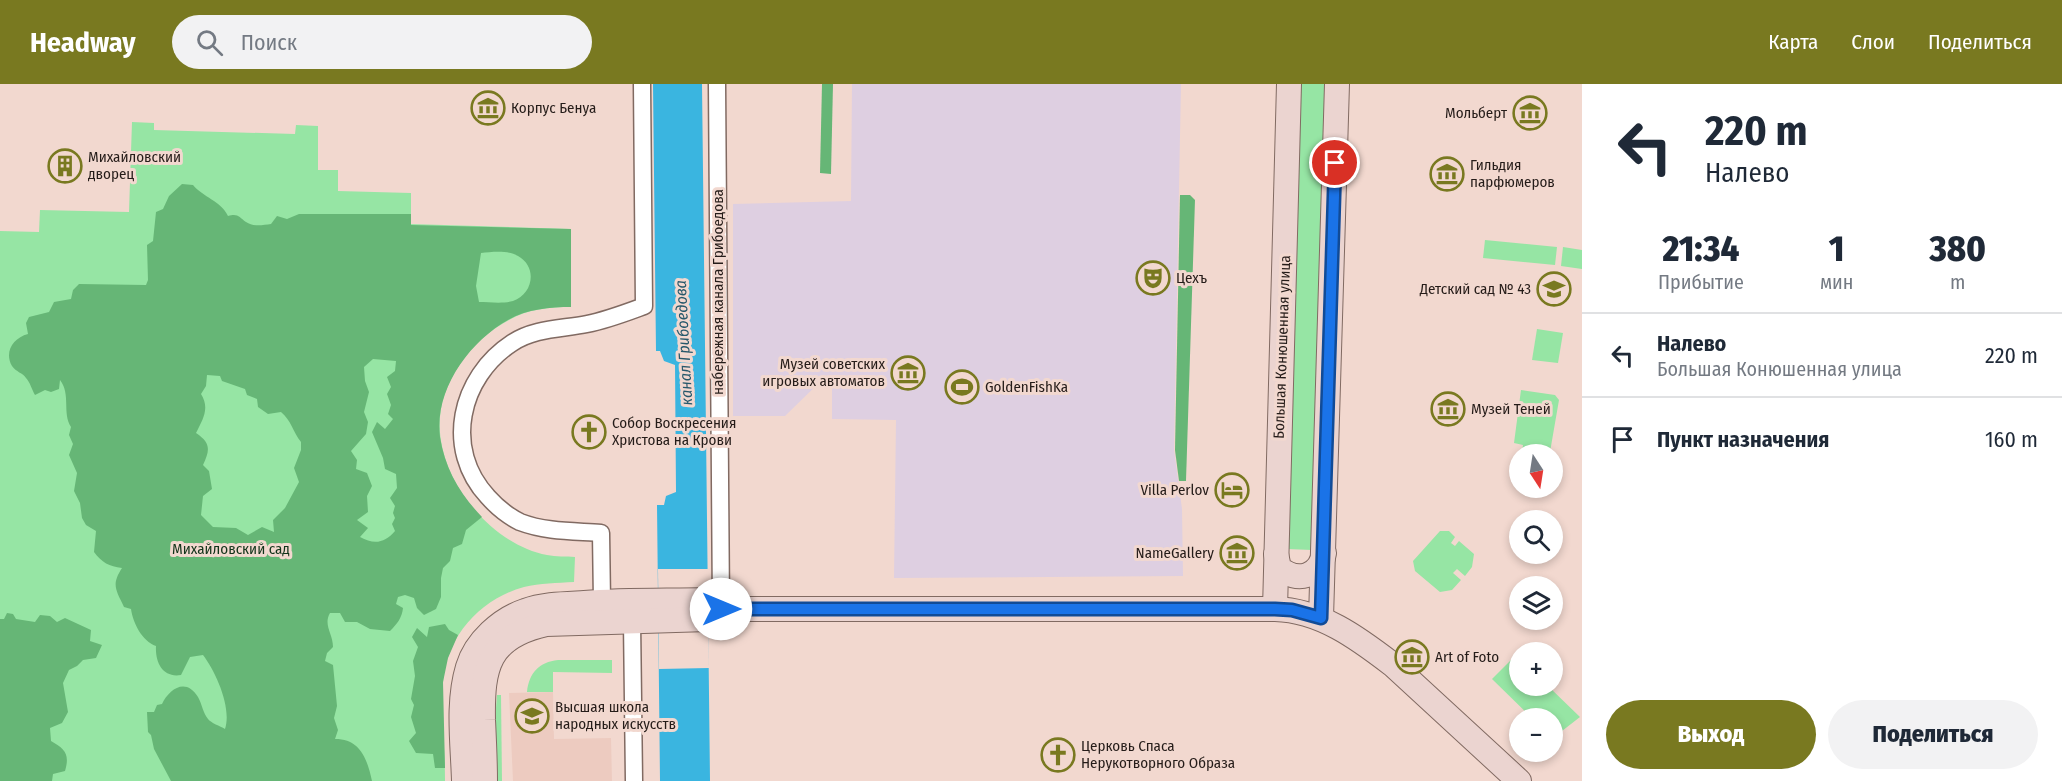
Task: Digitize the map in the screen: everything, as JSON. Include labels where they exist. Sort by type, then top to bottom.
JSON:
[{"type":"main road","name":"Большая Конюшенная улица","points":[[1275,609],[1289,84]]},
{"type":"main road","points":[[1321,618],[1337,84]]},
{"type":"main road","points":[[1276,552],[1279,568],[1294,577],[1311,574],[1318,569],[1323,561],[1324,553]]},
{"type":"main road","points":[[464,781],[463,690],[469,664],[483,641],[502,623],[523,611],[545,606],[602,602],[658,610],[1292,610],[1321,618],[1372,649],[1434,701],[1519,781]]},
{"type":"main road","points":[[485,781],[483,686],[489,664],[507,640],[526,629],[546,624],[632,621],[658,610]]},
{"type":"street","points":[[602,602],[602,533],[542,529],[519,521],[498,508],[482,490],[470,468],[463,445],[463,415],[468,396],[478,374],[494,356],[514,341],[537,332],[598,321],[644,306],[642,84]]},
{"type":"street","name":"набережная канала Грибоедова","points":[[712,609],[717,84]]},
{"type":"street","points":[[632,621],[634,781]]},
{"type":"shaded area","points":[[852,84],[1181,84],[1174,450],[1182,509],[1183,576],[894,578],[896,420],[832,419],[832,378],[823,379],[785,416],[733,416],[733,204],[851,201]]},
{"type":"shaded area","name":"Высшая школа народных искусств","points":[[553,692],[554,739],[611,738],[612,781],[513,781],[509,693]]},
{"type":"green space","points":[[822,84],[833,84],[831,174],[820,173]]},
{"type":"green space","points":[[1300,84],[1327,84],[1312,550],[1287,549]]},
{"type":"green space","name":"Михайловский сад","points":[[132,122],[154,123],[154,130],[295,134],[296,125],[318,126],[318,170],[338,170],[338,191],[411,193],[411,224],[571,229],[571,307],[531,311],[516,316],[496,328],[484,337],[462,361],[442,402],[441,439],[446,462],[456,484],[470,504],[486,522],[505,537],[526,548],[550,556],[575,557],[574,582],[524,587],[508,593],[480,611],[458,636],[445,667],[443,684],[445,781],[0,781],[0,231],[39,232],[40,210],[129,212]]},
{"type":"green space","points":[[182,184],[193,185],[221,207],[228,216],[236,215],[249,224],[255,225],[271,224],[277,216],[287,219],[299,214],[411,214],[411,225],[571,229],[571,307],[539,309],[508,320],[494,329],[468,354],[449,385],[440,419],[442,449],[455,480],[482,517],[466,530],[462,544],[453,548],[450,561],[443,568],[441,597],[436,609],[424,615],[417,608],[414,598],[405,595],[398,597],[396,604],[403,608],[399,621],[390,631],[370,629],[357,622],[345,622],[340,613],[330,613],[328,617],[333,647],[327,653],[325,661],[333,665],[337,706],[334,718],[338,730],[335,739],[351,742],[361,751],[372,781],[171,781],[148,732],[147,712],[154,712],[157,705],[162,704],[173,690],[183,686],[193,691],[198,697],[208,719],[225,729],[227,720],[222,690],[203,655],[190,657],[181,675],[169,674],[161,668],[156,646],[142,636],[131,609],[124,607],[117,592],[116,583],[122,568],[106,563],[97,556],[94,552],[96,531],[86,525],[82,518],[80,503],[74,491],[77,473],[69,455],[73,444],[69,435],[71,427],[68,422],[63,385],[60,380],[59,389],[51,392],[45,390],[35,395],[27,380],[12,366],[10,361],[11,346],[28,334],[26,323],[29,317],[49,312],[54,302],[71,299],[73,290],[79,284],[146,285],[148,280],[147,245],[153,241],[156,212],[163,209],[169,196]],"holes":[[[481,253],[510,253],[524,261],[530,273],[530,280],[529,287],[520,298],[500,303],[479,302],[476,286]],[[373,359],[396,361],[395,371],[387,377],[391,387],[387,394],[391,405],[388,414],[393,419],[385,429],[377,422],[372,432],[385,469],[396,474],[397,488],[390,498],[395,506],[393,513],[395,518],[392,524],[395,531],[379,542],[360,537],[368,528],[357,520],[368,512],[367,496],[372,486],[367,473],[356,469],[357,460],[351,451],[366,434],[368,422],[364,412],[369,392],[364,367]],[[207,375],[220,376],[222,381],[245,389],[247,395],[257,399],[258,407],[268,414],[281,412],[290,422],[301,442],[301,450],[294,468],[299,482],[285,508],[273,520],[274,532],[262,527],[248,535],[236,528],[213,527],[201,515],[203,496],[212,489],[209,471],[203,465],[208,447],[196,433],[204,414],[205,404],[201,394],[206,386]]]},
{"type":"green space","points":[[1180,195],[1190,195],[1195,200],[1186,481],[1179,481],[1175,450]]},
{"type":"green space","points":[[1485,240],[1557,247],[1555,265],[1483,258]]},
{"type":"green space","points":[[1563,247],[1582,250],[1582,269],[1561,266]]},
{"type":"green space","points":[[1537,329],[1563,333],[1558,363],[1532,360]]},
{"type":"green space","points":[[1521,390],[1555,395],[1559,400],[1551,444],[1514,443]]},
{"type":"green space","points":[[1440,531],[1449,531],[1455,537],[1451,543],[1455,546],[1459,541],[1474,554],[1472,567],[1465,576],[1457,569],[1453,573],[1461,580],[1452,590],[1440,592],[1415,571],[1413,561]]},
{"type":"green space","points":[[7,613],[13,614],[16,619],[35,622],[40,615],[50,616],[57,622],[65,618],[91,630],[90,641],[102,645],[96,658],[83,660],[69,670],[63,683],[68,712],[62,723],[50,728],[51,741],[60,747],[67,760],[65,771],[53,774],[52,781],[0,781],[0,619],[4,619]]},
{"type":"green space","points":[[445,624],[449,630],[458,635],[448,658],[443,682],[445,768],[435,768],[433,754],[416,753],[409,741],[416,733],[411,717],[414,705],[411,699],[415,676],[413,661],[418,647],[412,637],[417,628],[427,637],[429,627]]},
{"type":"green space","points":[[558,660],[612,660],[612,673],[553,672],[553,692],[527,692],[530,679],[536,670],[545,663]]},
{"type":"green space","points":[[1509,662],[1509,696],[1492,679]]},
{"type":"green space","points":[[497,695],[501,695],[502,781],[495,781]]},
{"type":"green space","points":[[1509,696],[1558,696],[1580,717],[1563,730],[1563,708],[1522,708]]},
{"type":"water","name":"канал Грибоедова","points":[[653,84],[702,84],[710,781],[660,781],[657,505],[664,505],[666,496],[676,492],[675,365],[664,361],[660,351],[656,351]]},
{"type":"pier","points":[[658,569],[708,569],[709,668],[659,669]]},
{"type":"place","name":"Корпус Бенуа","points":[[488,108]]},
{"type":"place","name":"Мольберт","points":[[1530,113]]},
{"type":"place","name":"Михайловский дворец","points":[[65,166]]},
{"type":"place","name":"Гильдия парфюмеров","points":[[1447,174]]},
{"type":"place","name":"Цехъ","points":[[1153,278]]},
{"type":"place","name":"Детский сад № 43","points":[[1554,289]]},
{"type":"place","name":"Музей советских игровых автоматов","points":[[908,373]]},
{"type":"place","name":"GoldenFishKa","points":[[962,387]]},
{"type":"place","name":"Музей Теней","points":[[1448,409]]},
{"type":"place","name":"Собор Воскресения Христова на Крови","points":[[589,432]]},
{"type":"place","name":"Villa Perlov","points":[[1232,490]]},
{"type":"place","name":"NameGallery","points":[[1237,553]]},
{"type":"place","name":"Art of Foto","points":[[1412,657]]},
{"type":"place","name":"Высшая школа народных искусств","points":[[532,716]]},
{"type":"place","name":"Церковь Спаса Нерукотворного Образа","points":[[1058,755]]},
{"type":"route","points":[[721,609],[1275,609],[1308,613],[1321,618],[1335,163]]}]
